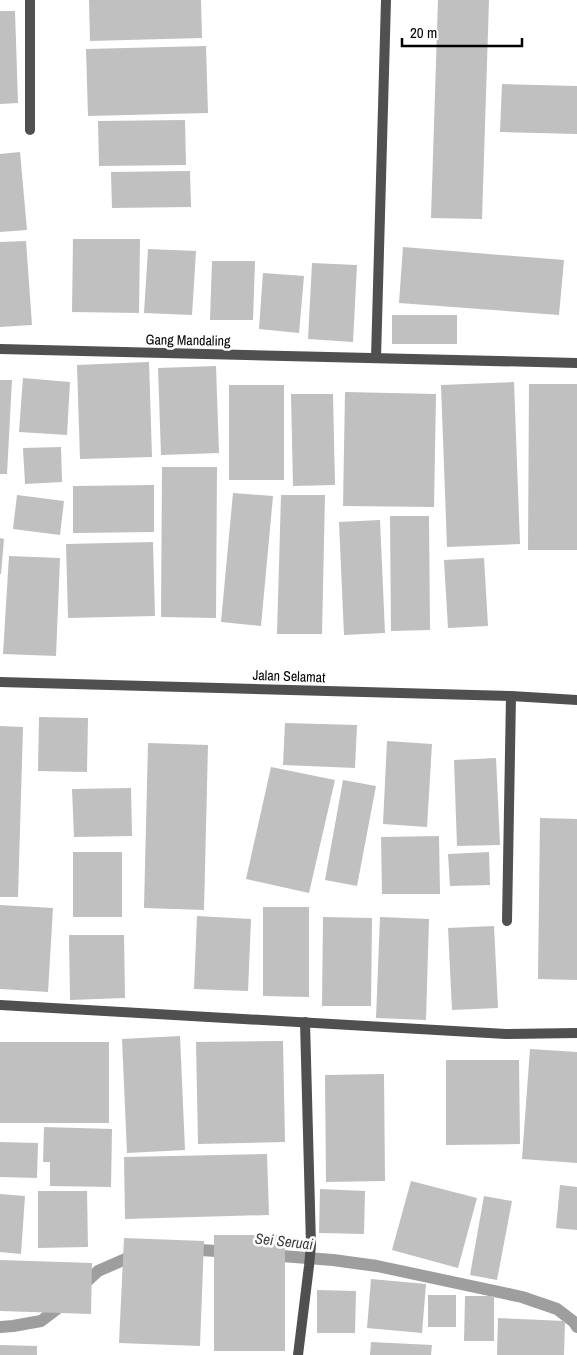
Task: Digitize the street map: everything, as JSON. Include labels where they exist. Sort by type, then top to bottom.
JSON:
[{"type":"street","points":[[30,0],[30,130]]},
{"type":"street","points":[[376,358],[386,0]]},
{"type":"street","name":"Gang Mandaling","points":[[0,349],[577,363]]},
{"type":"street","name":"Jalan Selamat","points":[[0,682],[511,696],[577,700]]},
{"type":"street","points":[[507,921],[511,696]]},
{"type":"street","points":[[0,1005],[506,1034],[577,1033]]},
{"type":"street","points":[[298,1355],[311,1245],[305,1022]]},
{"type":"building","points":[[89,0],[201,0],[202,38],[90,41]]},
{"type":"building","points":[[438,0],[489,0],[482,219],[431,218]]},
{"type":"building","points":[[0,11],[15,11],[18,103],[0,104]]},
{"type":"building","points":[[206,46],[208,113],[88,116],[86,49]]},
{"type":"building","points":[[502,84],[577,86],[577,134],[500,132]]},
{"type":"building","points":[[185,120],[186,165],[99,166],[98,121]]},
{"type":"building","points":[[20,152],[27,230],[0,232],[0,154]]},
{"type":"building","points":[[190,171],[191,207],[112,208],[111,172]]},
{"type":"building","points":[[73,239],[140,239],[139,313],[72,312]]},
{"type":"building","points":[[26,241],[32,325],[0,327],[0,242]]},
{"type":"building","points":[[403,247],[564,260],[559,315],[399,303]]},
{"type":"building","points":[[148,249],[196,251],[192,315],[144,313]]},
{"type":"building","points":[[212,261],[255,261],[253,320],[210,320]]},
{"type":"building","points":[[312,263],[357,265],[353,342],[308,339]]},
{"type":"building","points":[[263,273],[304,276],[299,333],[259,329]]},
{"type":"building","points":[[392,315],[457,315],[457,344],[392,344]]},
{"type":"building","points":[[149,362],[152,457],[80,459],[77,365]]},
{"type":"building","points":[[216,366],[219,453],[161,455],[158,368]]},
{"type":"building","points":[[23,378],[70,382],[67,435],[19,432]]},
{"type":"building","points":[[0,380],[12,380],[7,474],[0,474]]},
{"type":"building","points":[[514,382],[520,544],[447,547],[441,385]]},
{"type":"building","points":[[529,384],[577,384],[577,550],[528,550]]},
{"type":"building","points":[[229,385],[284,385],[284,480],[229,480]]},
{"type":"building","points":[[345,392],[436,394],[434,507],[343,506]]},
{"type":"building","points":[[291,394],[333,394],[335,485],[293,486]]},
{"type":"building","points":[[61,447],[62,482],[25,484],[23,448]]},
{"type":"building","points":[[162,467],[217,467],[216,618],[161,617]]},
{"type":"building","points":[[154,485],[154,532],[73,533],[73,486]]},
{"type":"building","points":[[233,493],[273,496],[261,626],[221,622]]},
{"type":"building","points":[[17,495],[64,501],[60,535],[13,529]]},
{"type":"building","points":[[281,495],[325,495],[322,634],[277,634]]},
{"type":"building","points":[[390,516],[429,516],[430,630],[391,631]]},
{"type":"building","points":[[380,520],[385,633],[344,635],[339,522]]},
{"type":"building","points":[[0,538],[4,539],[1,574],[0,574]]},
{"type":"building","points":[[153,542],[155,616],[68,618],[66,544]]},
{"type":"building","points":[[9,556],[60,558],[56,656],[3,654]]},
{"type":"building","points":[[484,558],[488,626],[448,628],[444,560]]},
{"type":"building","points":[[39,717],[88,718],[87,772],[38,771]]},
{"type":"building","points":[[285,723],[357,725],[355,768],[283,765]]},
{"type":"building","points":[[0,726],[23,727],[18,897],[0,897]]},
{"type":"building","points":[[387,741],[432,744],[427,827],[383,824]]},
{"type":"building","points":[[148,743],[208,745],[204,910],[144,908]]},
{"type":"building","points":[[496,758],[500,845],[457,846],[454,760]]},
{"type":"building","points":[[271,767],[335,780],[309,893],[246,879]]},
{"type":"building","points":[[343,780],[376,786],[357,886],[325,880]]},
{"type":"building","points":[[131,788],[132,836],[74,837],[72,789]]},
{"type":"building","points":[[540,818],[577,819],[577,980],[538,979]]},
{"type":"building","points":[[439,836],[440,894],[382,894],[381,837]]},
{"type":"building","points":[[73,852],[122,852],[122,917],[73,917]]},
{"type":"building","points":[[489,852],[490,885],[450,886],[448,854]]},
{"type":"building","points":[[0,905],[53,908],[48,992],[0,989]]},
{"type":"building","points":[[263,907],[309,907],[309,997],[263,996]]},
{"type":"building","points":[[197,916],[251,919],[248,991],[194,989]]},
{"type":"building","points":[[323,917],[372,918],[371,1006],[322,1006]]},
{"type":"building","points":[[380,917],[429,919],[426,1020],[376,1018]]},
{"type":"building","points":[[494,926],[498,1008],[452,1010],[448,928]]},
{"type":"building","points":[[69,935],[124,935],[125,998],[70,1000]]},
{"type":"building","points":[[180,1036],[185,1150],[127,1153],[122,1039]]},
{"type":"building","points":[[283,1041],[285,1142],[198,1144],[196,1042]]},
{"type":"building","points":[[0,1042],[109,1042],[109,1123],[0,1123]]},
{"type":"building","points":[[530,1049],[577,1052],[577,1163],[522,1159]]},
{"type":"building","points":[[446,1060],[519,1060],[520,1144],[446,1145]]},
{"type":"building","points":[[384,1074],[385,1181],[326,1182],[325,1075]]},
{"type":"building","points":[[44,1127],[112,1129],[111,1187],[50,1186],[50,1162],[43,1162]]},
{"type":"building","points":[[0,1142],[38,1143],[37,1178],[0,1177]]},
{"type":"building","points":[[267,1154],[269,1215],[125,1219],[124,1157]]},
{"type":"building","points":[[411,1181],[477,1198],[458,1268],[392,1250]]},
{"type":"building","points":[[560,1185],[577,1187],[577,1230],[556,1228]]},
{"type":"building","points":[[320,1189],[365,1191],[364,1234],[319,1233]]},
{"type":"building","points":[[38,1191],[87,1191],[88,1247],[38,1248]]},
{"type":"building","points":[[0,1194],[25,1196],[21,1254],[0,1252]]},
{"type":"building","points":[[484,1196],[512,1201],[497,1280],[470,1275]]},
{"type":"building","points":[[214,1235],[285,1235],[285,1351],[214,1351]]},
{"type":"building","points":[[124,1238],[204,1241],[200,1346],[119,1343]]},
{"type":"building","points":[[0,1260],[92,1263],[91,1314],[0,1311]]},
{"type":"building","points":[[371,1279],[426,1284],[422,1333],[367,1328]]},
{"type":"building","points":[[317,1290],[356,1291],[355,1333],[317,1333]]},
{"type":"building","points":[[428,1295],[456,1295],[456,1327],[428,1327]]},
{"type":"building","points":[[465,1296],[494,1296],[494,1341],[464,1341]]},
{"type":"building","points":[[498,1318],[565,1321],[564,1355],[497,1355]]},
{"type":"building","points":[[371,1342],[432,1345],[431,1355],[370,1355]]},
{"type":"building","points":[[0,1345],[37,1346],[37,1355],[0,1355]]},
{"type":"waterway","name":"Sei Seruai","points":[[186,1249],[231,1252]]},
{"type":"waterway","name":"Sei Seruai","points":[[80,1288],[98,1271],[137,1254]]},
{"type":"waterway","name":"Sei Seruai","points":[[269,1255],[333,1260],[377,1266],[522,1297],[557,1309],[574,1322],[577,1327]]},
{"type":"waterway","name":"Sei Seruai","points":[[0,1327],[41,1321],[66,1302]]}]
